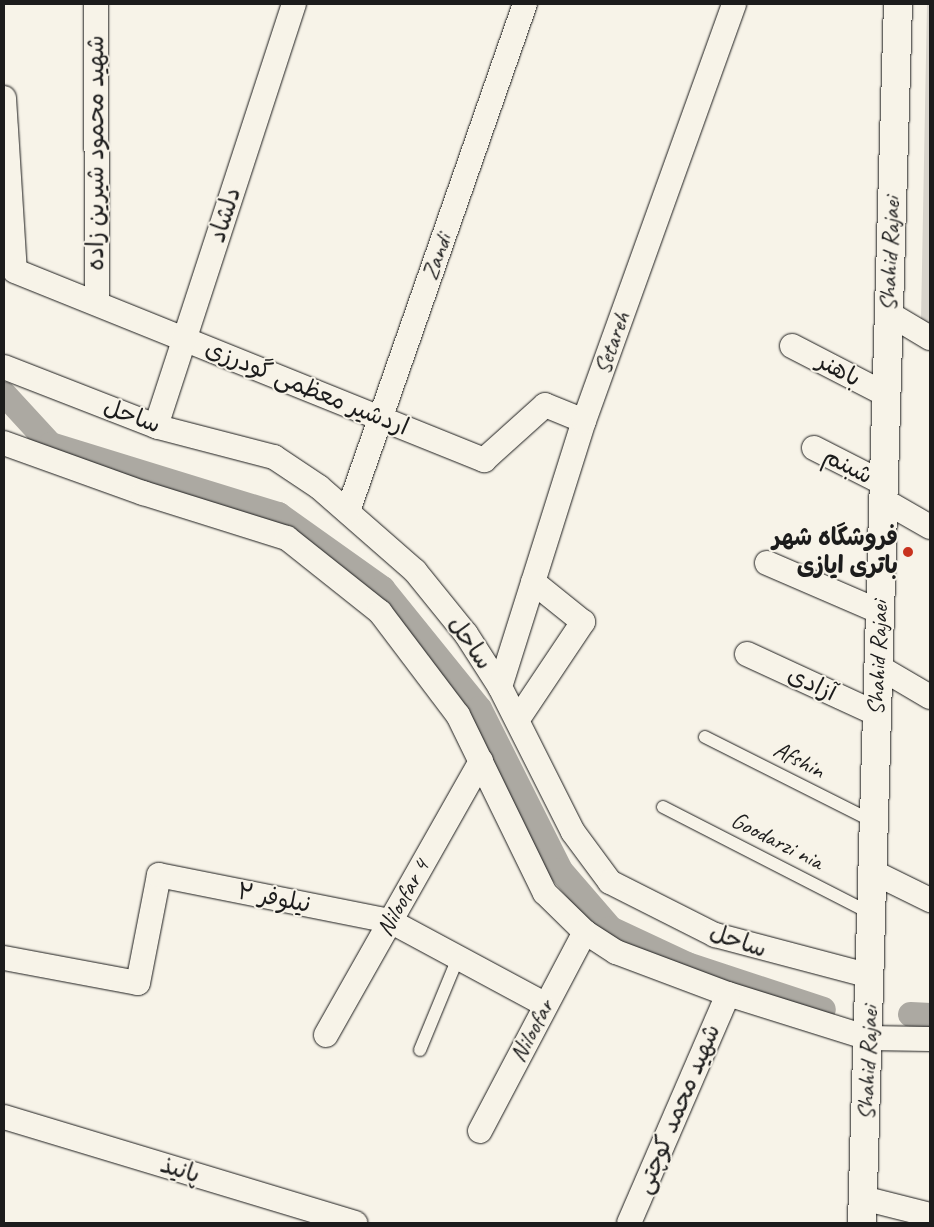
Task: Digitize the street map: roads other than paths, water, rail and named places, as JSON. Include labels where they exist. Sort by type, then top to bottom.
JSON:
[{"type":"street","name":"شهید محمود شیرین زاده","points":[[96,4],[96,303]]},
{"type":"street","name":"دلشاد","points":[[156,426],[294,4]]},
{"type":"street","name":"Zandi","points":[[348,511],[526,4]]},
{"type":"street","name":"Setareh","points":[[500,687],[584,421],[734,4]]},
{"type":"street","name":"Shahid Rajaei","points":[[863,1211],[898,4]]},
{"type":"street","points":[[4,98],[10,275]]},
{"type":"street","name":"اردشیر معظمی گودرزی","points":[[10,275],[96,303],[484,460],[545,405],[584,421]]},
{"type":"street","points":[[888,314],[930,338]]},
{"type":"street","name":"باهنر","points":[[792,346],[886,395]]},
{"type":"street","name":"ساحل","points":[[4,367],[156,426],[274,457],[348,511],[415,570],[466,634],[518,719],[573,832],[610,882],[715,935],[870,976]]},
{"type":"street","points":[[4,442],[143,494],[287,538],[380,612],[458,715],[545,893],[585,932],[616,952],[728,994],[868,1038],[930,1039]]},
{"type":"street","name":"شبنم","points":[[814,448],[883,492],[930,528]]},
{"type":"street","points":[[767,563],[880,612]]},
{"type":"street","points":[[518,719],[583,622],[533,582]]},
{"type":"street","name":"آزادی","points":[[747,654],[877,714]]},
{"type":"street","points":[[878,667],[930,697]]},
{"type":"street","name":"Niloofar 4","points":[[326,1035],[481,761]]},
{"type":"street","points":[[873,872],[930,900]]},
{"type":"street","name":"نیلوفر ۲","points":[[4,958],[138,983],[159,875],[390,921],[546,1006]]},
{"type":"street","name":"Niloofar","points":[[480,1131],[585,932]]},
{"type":"street","name":"شهید محمد کوچتی","points":[[629,1223],[728,994]]},
{"type":"street","name":"پانیذ","points":[[4,1117],[355,1223]]},
{"type":"street","points":[[863,1211],[930,1215]]},
{"type":"lane","name":"Afshin","points":[[705,737],[874,822]]},
{"type":"lane","name":"Goodarzi nia","points":[[663,807],[872,914]]},
{"type":"lane","points":[[420,1050],[458,958]]},
{"type":"waterway","points":[[4,394],[50,444],[278,514],[382,588],[479,708],[560,870],[610,928],[687,964],[823,1009]]},
{"type":"waterway","points":[[910,1014],[930,1015]]},
{"type":"place","name":"فروشگاه شهر باتری ایازی","points":[[908,552]]}]
